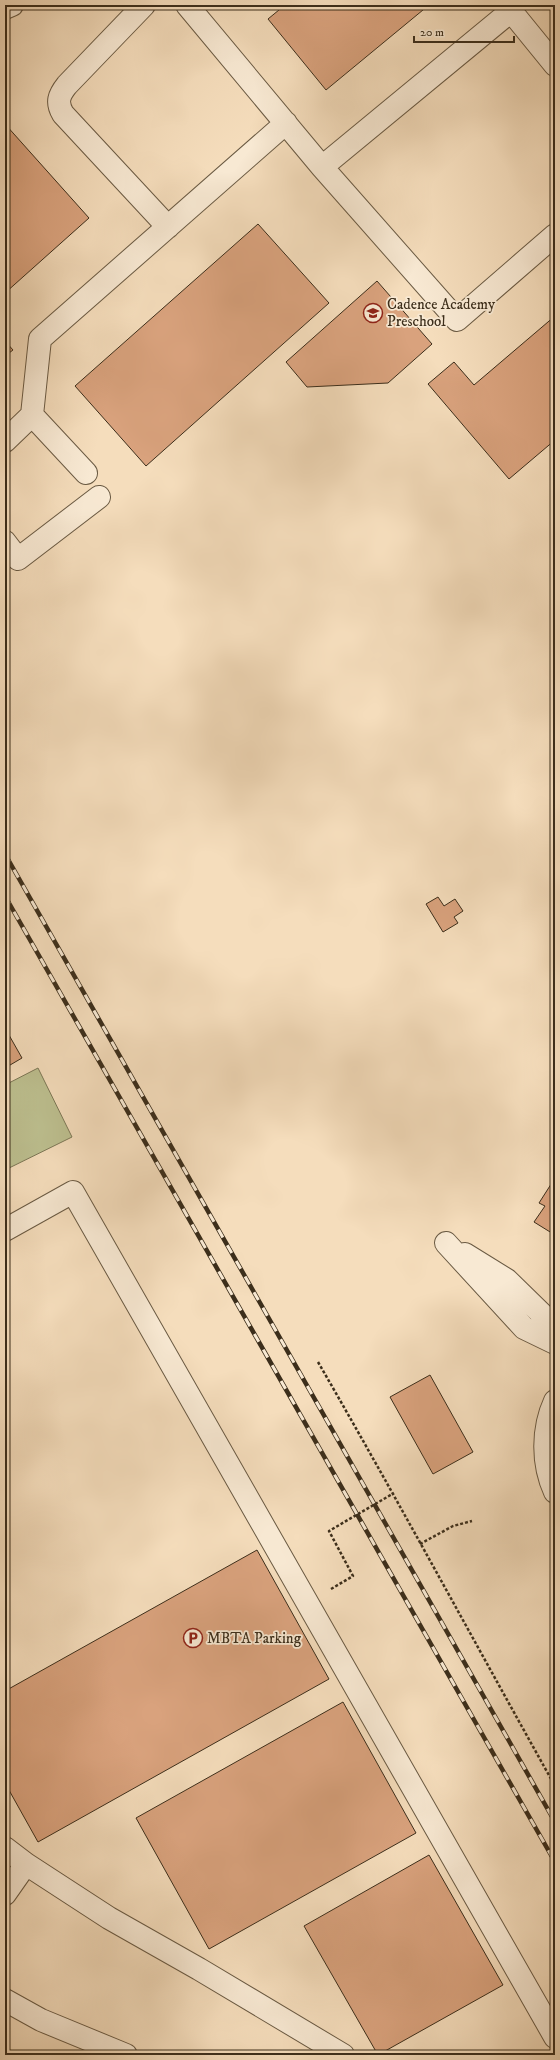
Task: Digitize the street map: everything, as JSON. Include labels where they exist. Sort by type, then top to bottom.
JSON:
[{"type":"street","points":[[5,8],[12,5]]},
{"type":"street","points":[[144,5],[59,94],[58,106],[62,114],[168,227]]},
{"type":"street","points":[[187,5],[322,167],[456,320],[555,235]]},
{"type":"street","points":[[322,167],[511,12],[555,65]]},
{"type":"street","points":[[5,441],[32,415],[40,339],[286,123]]},
{"type":"street","points":[[32,415],[86,472]]},
{"type":"street","points":[[5,542],[18,559],[99,497]]},
{"type":"street","points":[[5,1230],[73,1192],[555,2036]]},
{"type":"street","points":[[555,1327],[507,1280],[446,1243],[524,1328],[555,1343]]},
{"type":"street","points":[[555,1401],[546,1430],[545,1449],[550,1476],[555,1492]]},
{"type":"street","points":[[5,1848],[26,1864],[109,1918],[199,1969],[343,2055]]},
{"type":"street","points":[[5,1894],[26,1864]]},
{"type":"street","points":[[5,2000],[41,2020],[126,2055]]},
{"type":"path","points":[[318,1362],[394,1493],[420,1544],[555,1786]]},
{"type":"path","points":[[307,1603],[353,1576],[330,1531],[394,1493]]},
{"type":"path","points":[[420,1544],[453,1526],[472,1521]]},
{"type":"green space","points":[[38,1068],[72,1137],[5,1170],[5,1085]]},
{"type":"building","points":[[285,5],[429,5],[326,90],[268,19]]},
{"type":"building","points":[[5,124],[89,218],[5,293]]},
{"type":"building","points":[[258,224],[329,303],[146,466],[75,386]]},
{"type":"building","name":"Cadence Academy Preschool","points":[[377,281],[432,344],[388,383],[307,387],[286,362]]},
{"type":"building","points":[[555,316],[555,440],[509,479],[428,384],[454,362],[474,385]]},
{"type":"building","points":[[5,341],[13,350],[5,356]]},
{"type":"building","points":[[438,897],[444,906],[455,899],[463,911],[454,917],[458,923],[443,932],[426,904]]},
{"type":"building","points":[[5,1028],[22,1058],[5,1068]]},
{"type":"building","points":[[555,1178],[555,1235],[534,1222],[545,1206],[539,1203]]},
{"type":"building","points":[[430,1375],[473,1452],[433,1474],[390,1397]]},
{"type":"building","points":[[257,1550],[329,1679],[38,1842],[5,1783],[5,1691]]},
{"type":"building","points":[[343,1702],[416,1833],[209,1949],[136,1818]]},
{"type":"building","points":[[429,1855],[503,1985],[378,2055],[304,1926]]},
{"type":"railway","points":[[5,854],[555,1822]]},
{"type":"railway","points":[[5,896],[555,1862]]},
{"type":"place","name":"Cadence Academy Preschool","points":[[373,313]]},
{"type":"place","name":"MBTA Parking","points":[[193,1638]]}]
